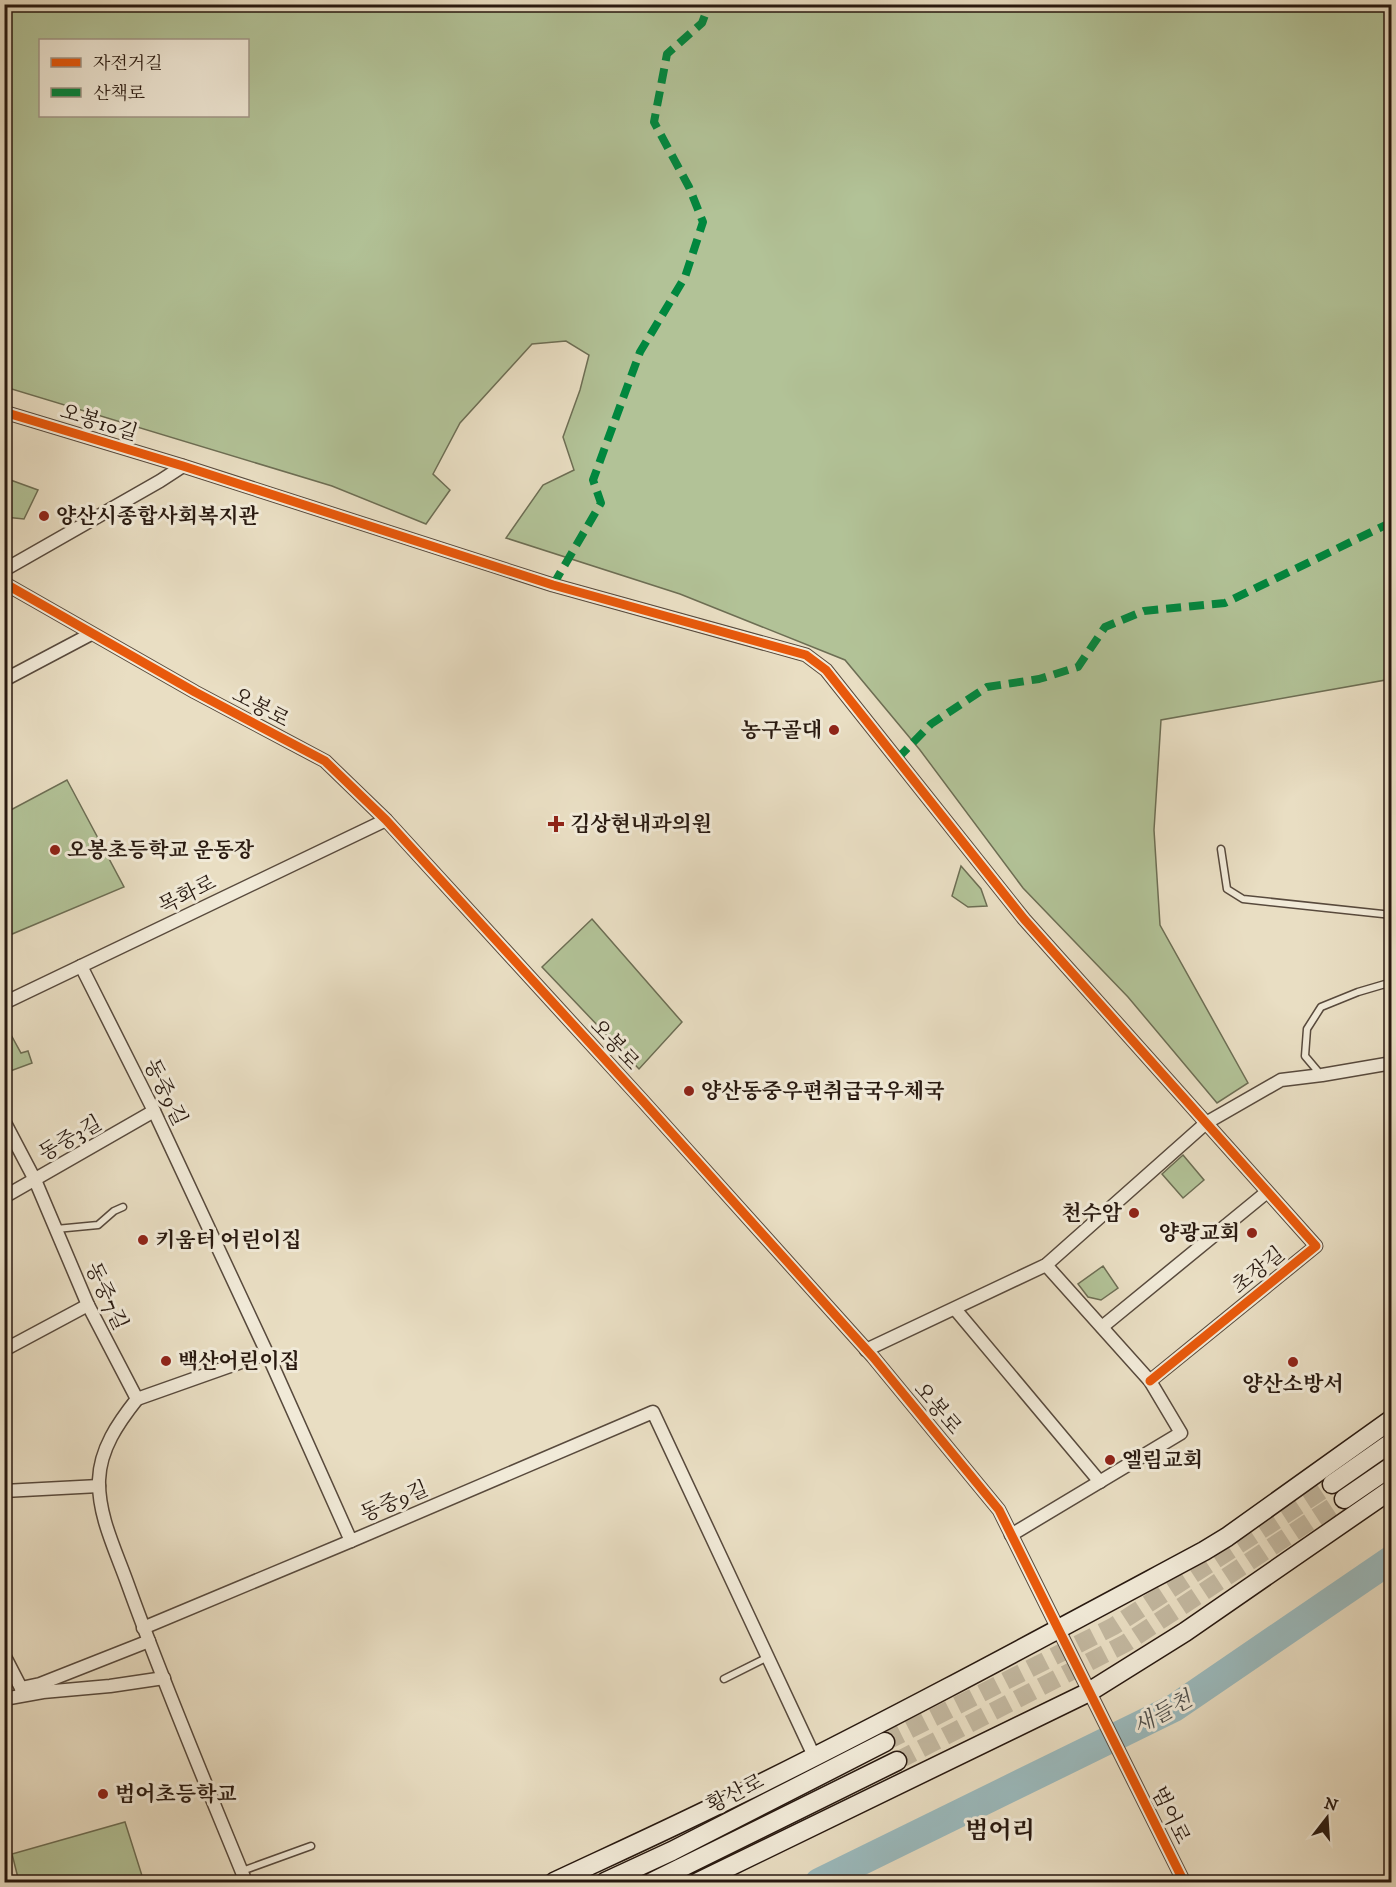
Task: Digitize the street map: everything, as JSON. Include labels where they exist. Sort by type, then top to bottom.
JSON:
[{"type":"main road","points":[[554,1882],[741,1794],[1058,1629],[1227,1537],[1392,1419]]},
{"type":"main road","points":[[1332,1484],[1392,1442]]},
{"type":"main road","points":[[1344,1499],[1392,1466]]},
{"type":"main road","points":[[698,1882],[1089,1692],[1185,1632],[1392,1489]]},
{"type":"main road","name":"황산로","points":[[605,1882],[672,1851],[885,1742]]},
{"type":"main road","name":"황산로","points":[[652,1882],[897,1761]]},
{"type":"street","name":"오봉10길","points":[[4,412],[183,466]]},
{"type":"street","points":[[4,570],[183,466],[553,585],[806,655],[826,670],[1024,919],[1206,1123]]},
{"type":"street","name":"오봉로","points":[[4,583],[91,634],[325,761],[386,820],[647,1105],[866,1350],[999,1510],[1089,1692]]},
{"type":"street","points":[[4,680],[91,634]]},
{"type":"street","name":"목화로","points":[[4,1003],[386,820]]},
{"type":"street","name":"동중9길","points":[[81,966],[154,1111],[267,1353],[351,1541],[653,1412],[814,1756]]},
{"type":"street","points":[[866,1350],[1046,1265],[1206,1123],[1281,1080],[1392,1063]]},
{"type":"street","name":"동중3길","points":[[4,1197],[154,1111]]},
{"type":"street","name":"동중7길","points":[[4,1121],[35,1180],[88,1305],[137,1399]]},
{"type":"street","name":"초장길","points":[[1150,1381],[1316,1246],[1206,1123]]},
{"type":"street","points":[[1102,1327],[1267,1192]]},
{"type":"street","points":[[1011,1535],[1181,1433],[1150,1381],[1046,1265]]},
{"type":"street","points":[[4,1350],[88,1305]]},
{"type":"street","points":[[955,1309],[1100,1482]]},
{"type":"street","points":[[244,1877],[143,1628],[100,1506],[99,1478],[104,1450],[121,1419],[137,1399],[267,1353]]},
{"type":"street","points":[[4,1491],[99,1486]]},
{"type":"street","points":[[143,1628],[351,1541]]},
{"type":"street","points":[[4,1700],[148,1641]]},
{"type":"street","points":[[4,1655],[22,1692]]},
{"type":"street","points":[[22,1692],[110,1686],[164,1678]]},
{"type":"street","name":"범어로","points":[[1089,1692],[1184,1882]]},
{"type":"lane","points":[[1221,849],[1227,889],[1243,899],[1392,915]]},
{"type":"lane","points":[[1322,1075],[1305,1056],[1307,1029],[1321,1007],[1392,982]]},
{"type":"lane","points":[[56,1230],[98,1225],[114,1211],[123,1207]]},
{"type":"lane","points":[[724,1679],[768,1657]]},
{"type":"lane","points":[[244,1877],[311,1846]]},
{"type":"green space","points":[[4,5],[1391,5],[1391,679],[1161,720],[1154,830],[1160,925],[1248,1083],[1217,1103],[1128,997],[1023,888],[920,750],[845,660],[680,594],[506,538],[543,485],[574,470],[563,437],[580,390],[589,355],[566,341],[532,344],[460,423],[433,474],[450,490],[426,524],[332,486],[5,387]]},
{"type":"green space","points":[[5,478],[38,490],[24,519],[5,517]]},
{"type":"green space","name":"오봉초등학교 운동장","points":[[67,780],[124,887],[5,937],[5,813]]},
{"type":"green space","points":[[961,866],[981,889],[987,906],[968,907],[952,896]]},
{"type":"green space","points":[[592,919],[682,1022],[639,1069],[542,967]]},
{"type":"green space","points":[[4,1022],[21,1053],[28,1051],[32,1063],[5,1073]]},
{"type":"green space","points":[[1183,1155],[1204,1180],[1183,1198],[1162,1174]]},
{"type":"green space","points":[[1103,1266],[1118,1288],[1101,1300],[1088,1297],[1078,1284]]},
{"type":"green space","points":[[125,1822],[144,1882],[19,1882],[12,1854]]},
{"type":"waterway","name":"새들천","points":[[819,1882],[1174,1708],[1392,1559]]},
{"type":"tunnel","points":[[885,1742],[1114,1626],[1332,1484]]},
{"type":"tunnel","points":[[897,1761],[1126,1643],[1344,1499]]},
{"type":"marked path","points":[[553,585],[601,503],[593,480],[640,352],[685,277],[703,222],[689,187],[654,122],[667,54],[702,23],[709,4]]},
{"type":"marked path","points":[[897,759],[931,724],[987,687],[1039,679],[1078,667],[1105,627],[1144,611],[1225,603],[1392,522]]},
{"type":"cycle path","points":[[4,412],[183,466],[553,585],[806,655],[826,670],[1024,919],[1316,1246],[1150,1381]]},
{"type":"cycle path","points":[[4,583],[195,692],[325,761],[386,820],[642,1100],[873,1357],[999,1510],[1184,1882]]},
{"type":"place","name":"양산시종합사회복지관","points":[[44,516]]},
{"type":"place","name":"농구골대","points":[[834,730]]},
{"type":"place","name":"김상현내과의원","points":[[556,824]]},
{"type":"place","name":"오봉초등학교 운동장","points":[[55,850]]},
{"type":"place","name":"양산동중우편취급국우체국","points":[[689,1091]]},
{"type":"place","name":"천수암","points":[[1134,1213]]},
{"type":"place","name":"양광교회","points":[[1252,1233]]},
{"type":"place","name":"키움터 어린이집","points":[[143,1240]]},
{"type":"place","name":"백산어린이집","points":[[166,1361]]},
{"type":"place","name":"양산소방서","points":[[1293,1362]]},
{"type":"place","name":"엘림교회","points":[[1110,1460]]},
{"type":"place","name":"범어초등학교","points":[[103,1794]]},
{"type":"district","name":"범어리","points":[[1000,1830]]}]
